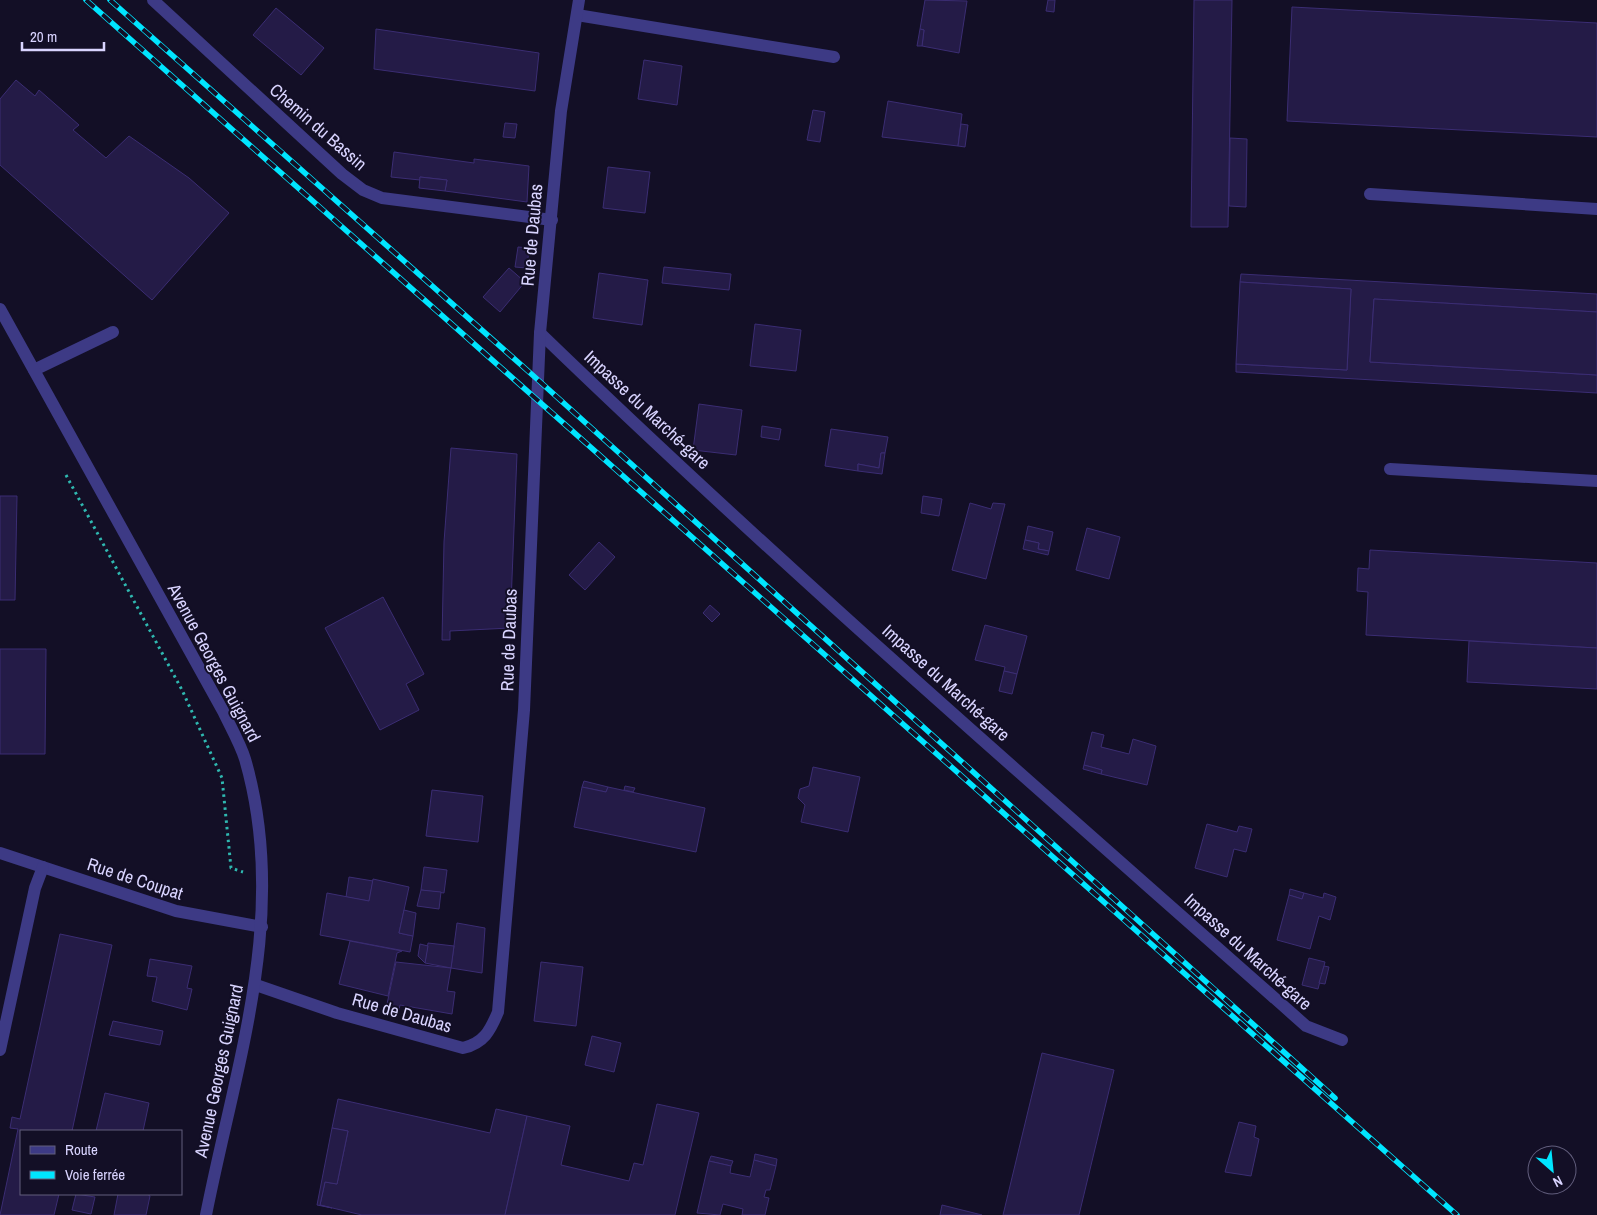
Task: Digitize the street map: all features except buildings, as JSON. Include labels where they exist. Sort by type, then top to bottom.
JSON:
[{"type":"street","name":"Chemin du Bassin","points":[[153,0],[342,174],[363,190],[382,198],[552,220]]},
{"type":"street","name":"Rue de Daubas","points":[[256,985],[337,1013],[454,1047],[473,1046],[481,1041],[490,1031],[498,1012],[524,710],[540,332],[561,111],[579,0]]},
{"type":"street","points":[[577,15],[834,57]]},
{"type":"street","points":[[1370,194],[1597,209]]},
{"type":"street","name":"Avenue Georges Guignard","points":[[0,309],[223,711],[245,758],[256,809],[262,857],[262,927],[256,985],[206,1215]]},
{"type":"street","points":[[34,370],[113,332]]},
{"type":"street","name":"Impasse du Marché-gare","points":[[540,332],[640,430],[857,627],[1306,1026],[1342,1040]]},
{"type":"street","points":[[1390,469],[1597,481]]},
{"type":"street","name":"Rue de Coupat","points":[[0,853],[176,911],[262,927]]},
{"type":"street","points":[[0,1050],[35,888],[42,867]]},
{"type":"path","points":[[65,473],[182,690],[222,778],[231,868],[262,878]]},
{"type":"railway","points":[[86,0],[1457,1215]]},
{"type":"railway","points":[[110,0],[537,379],[1335,1098]]}]
